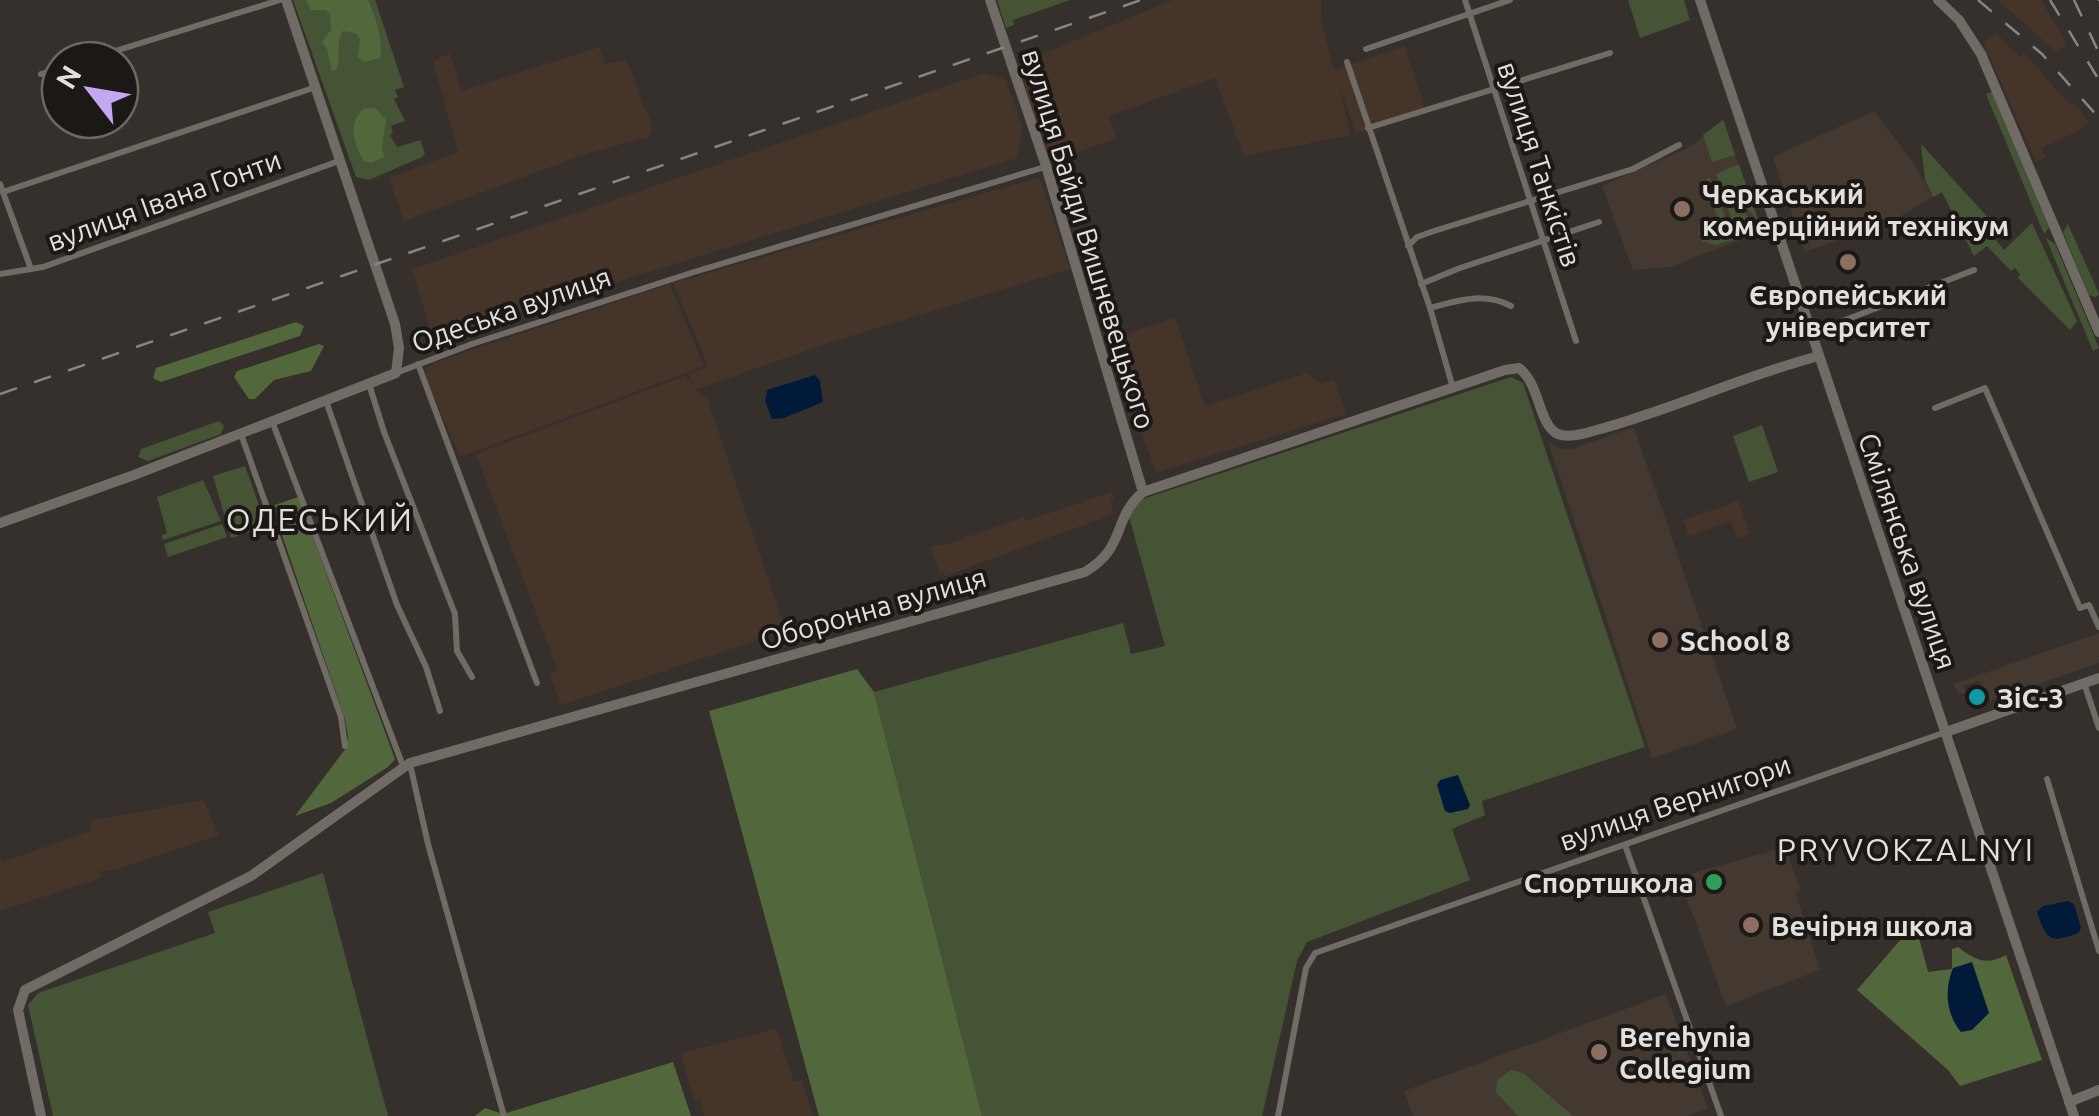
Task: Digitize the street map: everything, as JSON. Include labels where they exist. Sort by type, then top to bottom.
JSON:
[{"type":"street","points":[[140,44],[283,0],[317,86],[397,332],[400,348],[396,372]]},
{"type":"street","name":"вулиця Байди Вишневецького","points":[[990,0],[1046,166],[1143,492]]},
{"type":"street","name":"вулиця Танкістів","points":[[1464,0],[1576,341]]},
{"type":"street","points":[[1366,49],[1510,0]]},
{"type":"street","name":"Смілянська вулиця","points":[[1700,0],[2074,1116]]},
{"type":"street","points":[[1938,0],[1959,20],[1981,54],[2099,332]]},
{"type":"street","points":[[1368,128],[1610,53]]},
{"type":"street","points":[[1346,62],[1430,308],[1453,389]]},
{"type":"street","points":[[31,270],[1,188],[317,86]]},
{"type":"street","points":[[1408,246],[1417,237],[1633,169],[1679,145]]},
{"type":"street","name":"вулиця Івана Гонти","points":[[0,274],[23,268],[31,270],[342,160]]},
{"type":"street","name":"Одеська вулиця","points":[[0,523],[472,344],[694,272],[1046,166]]},
{"type":"street","points":[[1422,284],[1599,222]]},
{"type":"street","points":[[1812,333],[1974,270]]},
{"type":"street","points":[[1430,308],[1486,297],[1511,306]]},
{"type":"street","points":[[1143,492],[1350,420],[1519,368],[1530,378],[1552,431],[1570,436],[1593,432],[1723,385],[1819,356]]},
{"type":"street","points":[[418,364],[537,683]]},
{"type":"street","points":[[369,383],[384,432],[455,614],[457,650],[472,677]]},
{"type":"street","points":[[1935,408],[1986,388],[2080,608],[2089,605],[2099,627]]},
{"type":"street","points":[[325,399],[397,605],[426,667],[440,711]]},
{"type":"street","points":[[271,420],[406,764],[504,1116]]},
{"type":"street","points":[[240,432],[341,717],[345,746]]},
{"type":"street","name":"Оборонна вулиця","points":[[42,1116],[18,1010],[25,990],[251,876],[406,764],[1084,572],[1112,548],[1122,531],[1125,511],[1143,492]]},
{"type":"street","name":"вулиця Вернигори","points":[[1278,1116],[1308,963],[1321,950],[2099,678]]},
{"type":"street","points":[[2084,684],[2099,728]]},
{"type":"street","points":[[2047,780],[2099,952]]},
{"type":"street","points":[[1625,844],[1688,1031],[1722,1116]]},
{"type":"street","points":[[2069,1102],[2099,1090]]},
{"type":"shaded area","points":[[1172,0],[1321,0],[1321,20],[1334,70],[1405,46],[1426,110],[1356,134],[1338,82],[1351,135],[1244,156],[1215,78],[1109,116],[1116,138],[1049,164],[1018,64]]},
{"type":"shaded area","points":[[1998,0],[2041,0],[2067,44],[2056,52]]},
{"type":"shaded area","points":[[1997,34],[2019,57],[2024,53],[2089,122],[2047,145],[2042,149],[2046,157],[2036,162],[1983,42]]},
{"type":"shaded area","points":[[600,47],[605,64],[625,60],[633,73],[648,111],[652,129],[648,137],[586,154],[404,221],[389,178],[458,152],[433,61],[450,53],[461,91]]},
{"type":"shaded area","points":[[985,73],[1005,79],[1023,127],[1017,158],[433,339],[412,269]]},
{"type":"shaded area","points":[[1874,111],[1915,165],[1932,197],[1876,231],[1873,227],[1805,252],[1773,157]]},
{"type":"shaded area","name":"Черкаський комерційний технікум","points":[[1724,120],[1761,232],[1670,267],[1633,270],[1602,186],[1690,147]]},
{"type":"shaded area","points":[[1037,178],[1070,269],[828,343],[695,390],[707,398],[786,631],[561,705],[550,675],[557,669],[476,454],[685,376],[693,386],[689,375],[708,366],[673,283]]},
{"type":"shaded area","points":[[670,284],[704,366],[460,457],[423,371],[434,363]]},
{"type":"shaded area","points":[[1175,318],[1205,406],[1307,373],[1321,384],[1334,380],[1346,414],[1158,472],[1109,339]]},
{"type":"shaded area","name":"School 8","points":[[1634,427],[1737,729],[1652,758],[1548,441],[1557,448],[1572,449]]},
{"type":"shaded area","points":[[1112,492],[1114,514],[945,576],[940,574],[930,547]]},
{"type":"shaded area","points":[[1738,501],[1750,534],[1737,538],[1731,521],[1689,536],[1683,520]]},
{"type":"shaded area","points":[[2099,633],[2099,663],[1991,701],[1979,681],[1964,686],[1966,692],[1958,695],[1954,684]]},
{"type":"shaded area","points":[[203,800],[219,835],[115,870],[100,871],[101,878],[0,911],[0,857],[3,862],[92,830],[90,821]]},
{"type":"shaded area","name":"Вечірня школа","points":[[1785,847],[1801,891],[1796,893],[1820,970],[1726,1006],[1679,877]]},
{"type":"shaded area","name":"Berehynia Collegium","points":[[1666,994],[1708,1109],[1687,1116],[1413,1116],[1404,1091]]},
{"type":"shaded area","points":[[776,1029],[794,1082],[802,1080],[813,1116],[704,1116],[700,1099],[694,1100],[681,1053]]},
{"type":"green space","points":[[293,0],[375,0],[404,87],[395,90],[398,97],[394,99],[405,121],[391,126],[390,135],[397,147],[420,140],[425,153],[422,157],[369,180],[356,177]]},
{"type":"green space","points":[[306,0],[368,0],[380,36],[380,58],[364,62],[358,57],[360,39],[356,33],[343,31],[337,69],[332,71],[322,42],[331,30],[330,14],[311,10]]},
{"type":"green space","points":[[997,0],[1070,0],[1013,20],[1014,25],[1006,28]]},
{"type":"green space","points":[[1628,0],[1684,0],[1690,20],[1640,38]]},
{"type":"green space","points":[[1992,92],[2049,228],[2044,234],[1986,94]]},
{"type":"green space","points":[[365,108],[375,108],[386,120],[384,157],[371,163],[364,161],[354,133],[355,120]]},
{"type":"green space","points":[[1723,120],[1735,155],[1712,162],[1703,135]]},
{"type":"green space","points":[[1921,144],[2002,233],[1996,240],[2004,250],[2032,223],[2077,321],[2070,330],[2018,278],[2020,274],[2015,268],[2011,271],[1987,246],[1974,256],[1942,192],[1933,197],[1925,180]]},
{"type":"green space","points":[[1736,165],[1759,222],[1734,194],[1722,192],[1716,174]]},
{"type":"green space","points":[[1710,177],[1734,240],[1715,245],[1702,241],[1698,232],[1718,220],[1705,181]]},
{"type":"green space","points":[[1734,198],[1759,231],[1738,238],[1725,200]]},
{"type":"green space","points":[[2068,224],[2099,294],[2096,297],[2089,295],[2063,232]]},
{"type":"green space","points":[[2046,238],[2055,244],[2099,348],[2093,351]]},
{"type":"green space","points":[[296,322],[304,326],[300,336],[161,382],[153,378],[156,368]]},
{"type":"green space","points":[[319,344],[324,346],[311,371],[274,380],[255,399],[249,399],[234,377],[237,371]]},
{"type":"green space","points":[[1511,377],[1523,383],[1645,747],[1482,801],[1485,815],[1452,829],[1470,880],[1307,942],[1297,961],[1262,1116],[982,1116],[874,692],[1123,623],[1131,654],[1165,646],[1128,513],[1137,501]]},
{"type":"green space","points":[[219,421],[224,426],[221,434],[148,461],[138,457],[141,449]]},
{"type":"green space","points":[[1762,425],[1778,472],[1749,482],[1733,436]]},
{"type":"green space","points":[[245,466],[265,522],[261,528],[231,538],[213,476]]},
{"type":"green space","points":[[203,480],[221,521],[163,540],[161,536],[167,533],[157,497]]},
{"type":"green space","points":[[298,497],[395,759],[331,803],[295,816],[346,748],[348,736],[272,506]]},
{"type":"green space","points":[[222,524],[227,537],[168,557],[164,544]]},
{"type":"green space","points":[[857,669],[874,692],[982,1116],[819,1116],[709,711]]},
{"type":"green space","points":[[323,873],[388,1116],[53,1116],[28,1005],[38,993],[215,933],[208,912]]},
{"type":"green space","points":[[1915,923],[1928,972],[1952,969],[1952,949],[1958,947],[1981,960],[2006,955],[2042,1060],[1960,1086],[1948,1070],[1857,990]]},
{"type":"green space","points":[[673,1062],[691,1116],[475,1116],[485,1108],[503,1114]]},
{"type":"green space","points":[[1511,1070],[1523,1073],[1573,1116],[1518,1116],[1496,1092],[1497,1080]]},
{"type":"water","points":[[815,375],[820,381],[823,402],[772,419],[765,401],[767,390]]},
{"type":"water","points":[[1458,775],[1470,805],[1450,813],[1445,811],[1437,785],[1440,780]]},
{"type":"water","points":[[2068,901],[2074,904],[2081,928],[2068,936],[2050,937],[2037,912],[2043,906]]},
{"type":"water","points":[[1972,962],[1989,1013],[1972,1030],[1961,1032],[1950,1010],[1948,985],[1953,968]]},
{"type":"railway","points":[[0,394],[1141,0]]},
{"type":"railway","points":[[1978,0],[2042,54],[2099,118]]},
{"type":"railway","points":[[2050,0],[2099,80]]},
{"type":"railway","points":[[2074,0],[2099,53]]},
{"type":"place","name":"Черкаський комерційний технікум","points":[[1682,209]]},
{"type":"place","name":"Європейський університет","points":[[1848,262]]},
{"type":"place","name":"School 8","points":[[1660,640]]},
{"type":"place","name":"ЗіС-3","points":[[1977,697]]},
{"type":"place","name":"Спортшкола","points":[[1714,882]]},
{"type":"place","name":"Вечірня школа","points":[[1751,925]]},
{"type":"place","name":"Berehynia Collegium","points":[[1599,1052]]},
{"type":"district","name":"ОДЕСЬКИЙ","points":[[320,519]]},
{"type":"district","name":"PRYVOKZALNYI","points":[[1906,849]]}]
